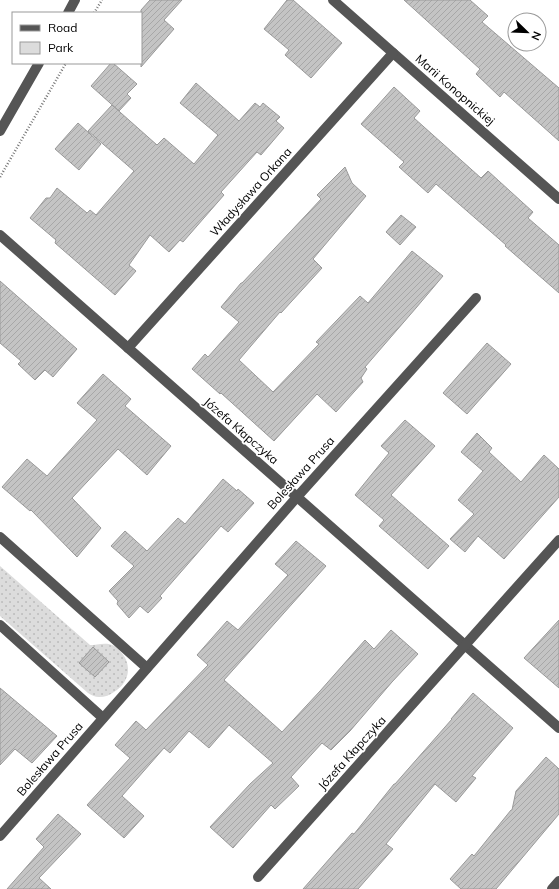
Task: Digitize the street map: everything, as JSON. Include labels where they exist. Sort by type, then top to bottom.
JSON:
[{"type":"street","points":[[69,12],[75,0]]},
{"type":"street","name":"Marii Konopnickiej","points":[[333,0],[559,199]]},
{"type":"street","name":"Władysława Orkana","points":[[128,348],[393,53]]},
{"type":"street","points":[[0,131],[38,64]]},
{"type":"street","name":"Józefa Kłapczyka","points":[[0,235],[559,728]]},
{"type":"street","name":"Bolesława Prusa","points":[[0,836],[297,497],[476,298]]},
{"type":"street","points":[[0,537],[147,668]]},
{"type":"street","name":"Józefa Kłapczyka","points":[[258,877],[559,540]]},
{"type":"street","points":[[0,625],[103,718]]},
{"type":"street","points":[[552,889],[559,881]]},
{"type":"path","points":[[95,12],[102,0]]},
{"type":"path","points":[[0,177],[65,64]]},
{"type":"green space","points":[[0,566],[90,645],[110,644],[119,650],[125,657],[128,668],[128,674],[123,684],[107,696],[96,697],[89,694],[0,616]]},
{"type":"building","points":[[150,0],[182,0],[164,20],[174,29],[141,67],[142,12],[141,10]]},
{"type":"building","points":[[287,0],[293,0],[342,43],[311,78],[285,55],[289,50],[264,29]]},
{"type":"building","points":[[404,0],[470,0],[488,16],[482,22],[507,43],[507,52],[517,52],[559,88],[559,141],[504,92],[500,97],[476,74],[480,69]]},
{"type":"building","points":[[110,64],[114,64],[137,84],[127,94],[131,98],[119,111],[91,86]]},
{"type":"building","points":[[196,83],[239,121],[255,103],[260,107],[263,103],[280,117],[276,121],[284,128],[261,155],[257,152],[221,192],[224,195],[183,242],[180,240],[169,252],[150,235],[129,265],[136,271],[115,295],[55,243],[56,240],[30,218],[46,198],[50,198],[57,188],[87,213],[90,210],[96,215],[134,171],[88,131],[112,105],[157,145],[164,138],[194,164],[218,135],[180,103]]},
{"type":"building","points":[[394,87],[420,111],[414,118],[481,178],[488,171],[533,212],[528,218],[559,245],[559,293],[436,184],[428,193],[399,167],[404,162],[361,124]]},
{"type":"building","points":[[78,123],[101,144],[79,170],[55,149]]},
{"type":"building","points":[[345,167],[352,183],[366,196],[313,259],[322,268],[281,313],[280,312],[239,360],[273,392],[319,344],[316,342],[360,296],[368,303],[412,251],[443,276],[365,367],[367,369],[361,378],[363,382],[336,412],[317,394],[274,441],[192,369],[205,354],[208,357],[239,322],[221,307],[241,283],[321,199],[317,195]]},
{"type":"building","points":[[401,215],[416,227],[400,245],[386,232]]},
{"type":"building","points":[[0,281],[77,349],[53,377],[45,370],[35,380],[18,364],[21,361],[0,343]]},
{"type":"building","points":[[487,343],[511,364],[467,414],[443,393]]},
{"type":"building","points":[[103,374],[131,399],[125,406],[171,446],[147,475],[118,449],[72,498],[101,528],[77,557],[31,510],[30,511],[2,487],[27,459],[47,476],[97,420],[77,403]]},
{"type":"building","points":[[405,420],[435,446],[391,495],[449,546],[428,569],[379,526],[384,520],[355,495],[389,453],[381,446]]},
{"type":"building","points":[[477,433],[492,448],[489,452],[521,482],[544,455],[559,469],[559,497],[504,559],[478,536],[465,552],[450,539],[474,514],[458,500],[483,471],[461,452]]},
{"type":"building","points":[[223,479],[237,491],[238,489],[254,503],[228,532],[221,526],[160,596],[162,598],[148,613],[140,606],[129,618],[117,604],[118,601],[109,591],[134,566],[111,546],[125,531],[147,551],[178,518],[185,524]]},
{"type":"building","points":[[296,541],[326,566],[224,680],[282,732],[365,640],[374,649],[391,630],[418,654],[350,731],[331,750],[322,743],[291,777],[299,786],[275,809],[271,805],[233,848],[210,827],[250,784],[273,763],[229,725],[209,748],[189,731],[170,753],[164,748],[122,796],[144,816],[124,838],[87,805],[130,758],[115,745],[136,721],[146,730],[208,665],[197,655],[227,621],[238,630],[288,575],[275,564]]},
{"type":"building","points":[[559,620],[559,688],[524,658]]},
{"type":"building","points":[[93,647],[109,662],[95,677],[79,663]]},
{"type":"building","points":[[0,688],[57,736],[32,763],[15,749],[0,765]]},
{"type":"building","points":[[473,693],[513,728],[472,776],[476,778],[456,802],[435,784],[386,844],[393,849],[358,889],[303,889],[352,833],[354,834],[394,784]]},
{"type":"building","points":[[546,757],[559,769],[559,814],[496,889],[461,889],[450,879],[472,854],[474,856],[512,810],[516,791]]},
{"type":"building","points":[[58,814],[81,834],[39,878],[51,889],[7,889],[44,847],[36,839]]}]
